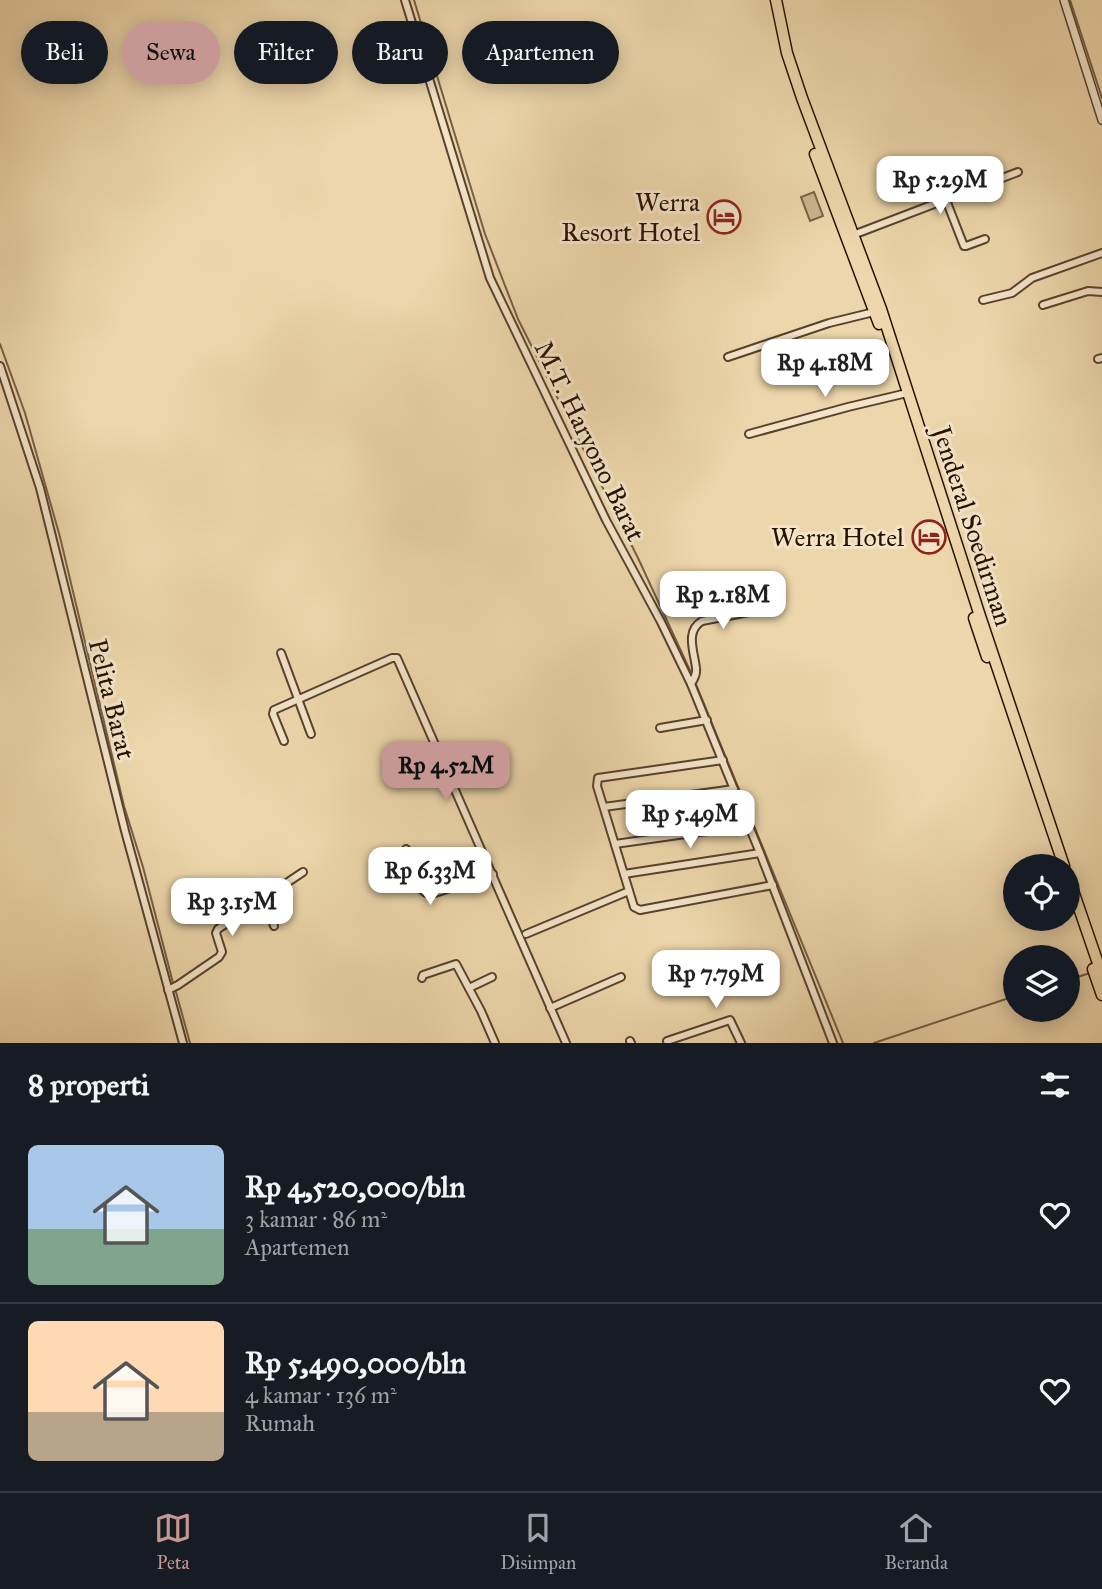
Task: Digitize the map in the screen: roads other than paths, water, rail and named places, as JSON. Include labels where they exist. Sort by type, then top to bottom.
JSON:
[{"type":"highway","name":"Jenderal Soedirman","points":[[769,0],[781,54],[796,100],[904,394],[1053,854]]},
{"type":"highway","name":"Jenderal Soedirman","points":[[776,0],[795,79],[881,309],[904,394]]},
{"type":"highway","name":"Jenderal Soedirman","points":[[977,617],[1060,854]]},
{"type":"highway","points":[[1080,917],[1102,975]]},
{"type":"highway","points":[[1080,924],[1102,995]]},
{"type":"street","name":"M.T. Haryono Barat","points":[[405,0],[490,278],[606,520],[691,684],[761,853],[833,1043]]},
{"type":"street","points":[[1064,0],[1102,120]]},
{"type":"street","points":[[853,235],[1018,172]]},
{"type":"street","points":[[946,200],[964,246],[985,239]]},
{"type":"street","points":[[983,300],[1012,293],[1032,278],[1102,253]]},
{"type":"street","points":[[1043,305],[1088,291],[1102,292]]},
{"type":"street","points":[[728,357],[830,323],[874,312]]},
{"type":"street","name":"Pelita Barat","points":[[0,366],[44,501],[94,710],[183,1043]]},
{"type":"street","points":[[750,434],[904,394]]},
{"type":"street","points":[[691,684],[696,671],[692,654],[695,626],[702,621],[760,609],[779,592]]},
{"type":"street","points":[[281,653],[311,734]]},
{"type":"street","points":[[284,741],[273,712],[397,657],[493,874],[563,1042]]},
{"type":"street","points":[[660,728],[707,720]]},
{"type":"street","points":[[723,760],[598,778],[596,782],[634,907],[640,910],[773,885]]},
{"type":"street","points":[[604,807],[734,789]]},
{"type":"street","points":[[615,844],[749,825]]},
{"type":"street","points":[[405,849],[424,892],[433,893],[493,874]]},
{"type":"street","points":[[624,874],[761,853]]},
{"type":"street","points":[[168,990],[219,957],[222,952],[216,930],[303,872]]},
{"type":"street","points":[[526,934],[629,891]]},
{"type":"street","points":[[264,898],[274,926]]},
{"type":"street","points":[[422,978],[423,975],[458,965],[495,1043]]},
{"type":"street","points":[[469,988],[492,977]]},
{"type":"street","points":[[550,1008],[621,977]]},
{"type":"street","points":[[667,1041],[730,1020],[740,1043]]},
{"type":"waterway","points":[[414,0],[485,234],[518,319],[638,558],[693,677]]},
{"type":"waterway","points":[[1070,0],[1102,98]]},
{"type":"waterway","points":[[0,344],[25,413],[60,537],[124,806],[173,983]]},
{"type":"waterway","points":[[695,682],[843,1043]]},
{"type":"waterway","points":[[1080,976],[1090,973]]},
{"type":"waterway","points":[[176,992],[190,1043]]},
{"type":"waterway","points":[[874,1043],[1003,1000]]},
{"type":"place","name":"Werra Resort Hotel","points":[[724,217]]},
{"type":"place","name":"Werra Hotel","points":[[929,537]]}]
